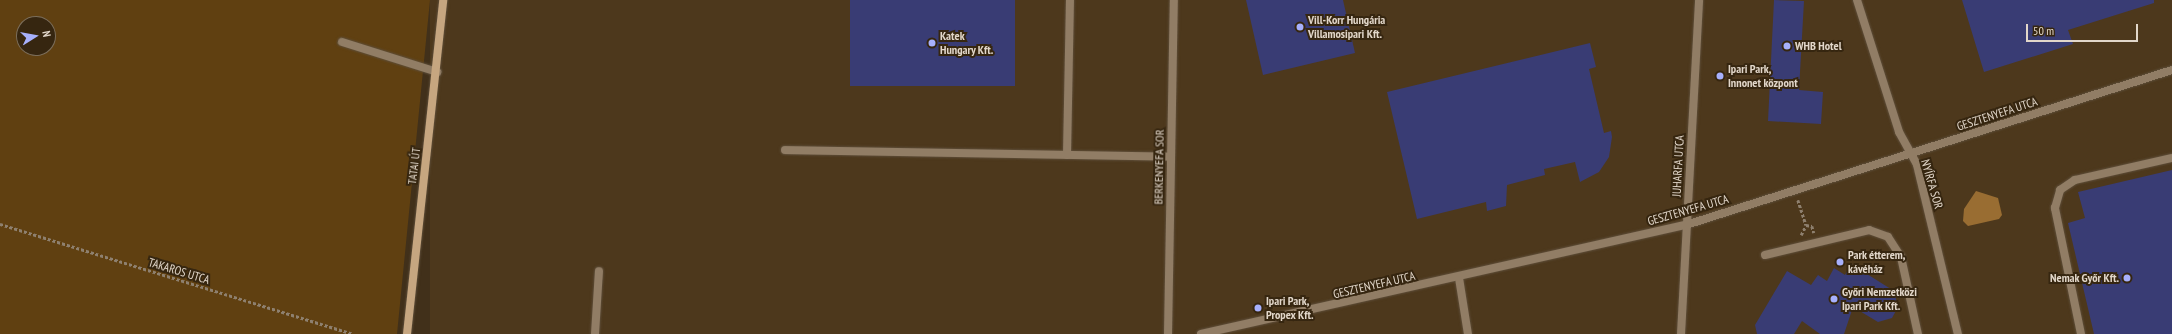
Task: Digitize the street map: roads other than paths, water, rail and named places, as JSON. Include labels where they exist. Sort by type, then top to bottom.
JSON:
[{"type":"street","name":"TATAI ÚT","points":[[407,334],[437,72],[443,0]]},
{"type":"street","points":[[1067,155],[1070,0]]},
{"type":"street","name":"BERKENYEFA SOR","points":[[1168,334],[1174,0]]},
{"type":"street","name":"JUHARFA UTCA","points":[[1681,334],[1699,0]]},
{"type":"street","name":"NYÍRFA SOR","points":[[1857,0],[1898,132],[1917,165],[1958,334]]},
{"type":"street","points":[[342,42],[437,72]]},
{"type":"street","name":"GESZTENYEFA UTCA","points":[[1201,334],[1459,278],[1686,225],[1910,155],[2172,70]]},
{"type":"street","points":[[785,150],[1171,157]]},
{"type":"street","points":[[2081,334],[2055,208],[2060,190],[2075,180],[2172,158]]},
{"type":"street","points":[[1765,255],[1869,230],[1888,237],[1901,257],[1918,334]]},
{"type":"street","points":[[595,334],[599,271]]},
{"type":"street","points":[[1459,278],[1468,334]]},
{"type":"place","name":"Vill-Korr Hungária Villamosipari Kft.","points":[[1300,27]]},
{"type":"place","name":"Katek Hungary Kft.","points":[[932,43]]},
{"type":"place","name":"WHB Hotel","points":[[1787,46]]},
{"type":"place","name":"Ipari Park, Innonet központ","points":[[1720,76]]},
{"type":"place","name":"Park étterem, kávéház","points":[[1840,262]]},
{"type":"place","name":"Nemak Győr Kft.","points":[[2127,278]]},
{"type":"place","name":"Győri Nemzetközi Ipari Park Kft.","points":[[1834,299]]},
{"type":"place","name":"Ipari Park, Propex Kft.","points":[[1258,308]]}]
